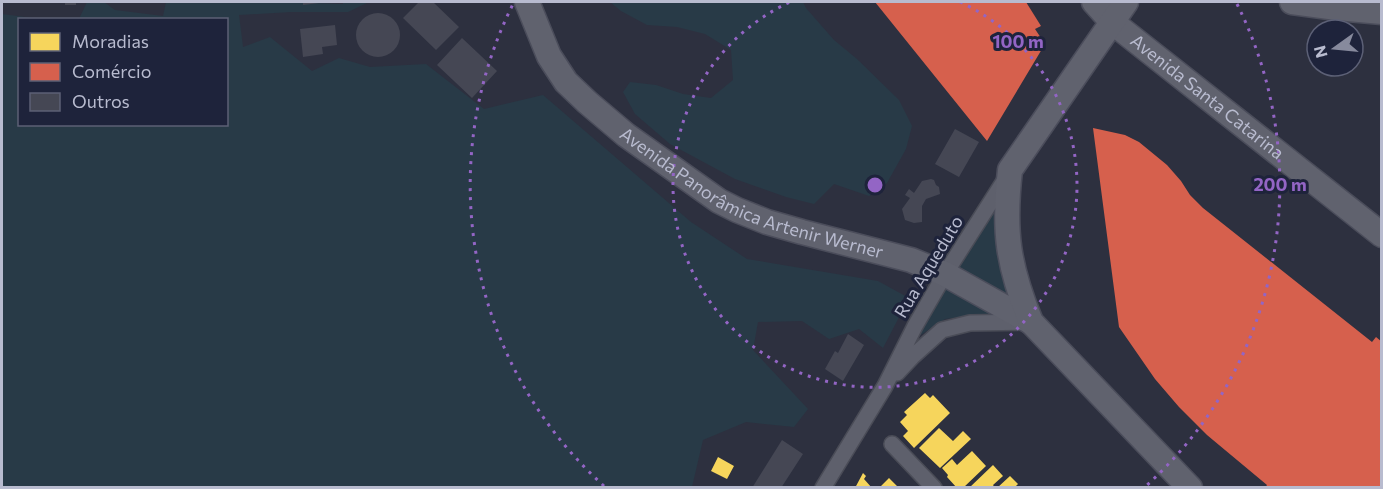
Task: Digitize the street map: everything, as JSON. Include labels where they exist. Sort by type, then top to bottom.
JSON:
[{"type":"main road","name":"Avenida Panorâmica Artenir Werner","points":[[527,2],[549,56],[567,82],[586,102],[626,135],[719,201],[767,222],[911,260],[945,274],[1031,322]]},
{"type":"main road","name":"Avenida Santa Catarina","points":[[1094,2],[1382,235]]},
{"type":"main road","points":[[1126,2],[1109,12],[1010,170],[1006,201],[1008,243],[1019,294],[1031,322],[1190,488]]},
{"type":"main road","points":[[1292,2],[1382,12]]},
{"type":"street","name":"Rua Aqueduto","points":[[823,488],[885,386],[915,326],[945,274],[1010,170]]},
{"type":"street","name":"Rua Aqueduto","points":[[885,386],[942,330],[970,323],[1031,322]]},
{"type":"street","points":[[892,444],[934,488]]},
{"type":"shaded area","points":[[87,2],[104,2],[115,10],[163,16],[166,2],[343,4],[343,2],[369,2],[348,12],[239,15],[243,47],[270,37],[312,71],[339,58],[370,67],[426,64],[484,109],[543,95],[691,222],[747,259],[878,281],[909,298],[883,348],[859,329],[829,339],[802,321],[758,322],[753,350],[808,409],[794,427],[746,422],[703,440],[692,487],[2,487],[2,14],[32,18],[18,18],[18,126],[228,126],[228,18],[79,18]]},
{"type":"shaded area","points":[[610,2],[803,2],[834,40],[899,100],[912,126],[906,149],[887,183],[869,196],[834,184],[814,204],[735,179],[670,144],[635,114],[623,92],[630,82],[656,85],[683,94],[711,98],[733,80],[731,50],[705,34],[677,27],[647,25],[621,11]]},
{"type":"shaded area","points":[[997,203],[1017,307],[955,269]]},
{"type":"shaded area","points":[[950,281],[1012,315],[984,314],[945,319],[913,340]]},
{"type":"building: Moradias","points":[[925,393],[930,398],[933,395],[950,413],[914,448],[903,436],[908,431],[900,422],[907,415],[904,412]]},
{"type":"building: Moradias","points":[[939,428],[953,441],[963,431],[971,439],[940,468],[919,448]]},
{"type":"building: Moradias","points":[[972,451],[986,466],[963,488],[957,488],[942,468],[952,459],[957,465]]},
{"type":"building: Moradias","points":[[718,457],[734,466],[727,479],[711,471]]},
{"type":"building: Moradias","points":[[993,465],[1003,476],[993,485],[995,488],[969,488]]},
{"type":"building: Moradias","points":[[863,473],[866,476],[864,479],[872,488],[855,488]]},
{"type":"building: Moradias","points":[[1010,476],[1018,484],[1014,488],[997,488]]},
{"type":"building: Moradias","points":[[889,478],[899,488],[879,488]]},
{"type":"building: Comércio","points":[[875,2],[1026,2],[1041,26],[1035,29],[1045,44],[987,141]]},
{"type":"building: Comércio","points":[[1093,128],[1125,135],[1139,142],[1167,165],[1203,208],[1372,342],[1376,337],[1382,342],[1382,488],[1265,488],[1267,485],[1207,435],[1155,379],[1119,327]]},
{"type":"building: Outros","points":[[65,2],[76,2],[76,5],[65,5]]},
{"type":"building: Outros","points":[[303,2],[319,2],[319,3],[303,5]]},
{"type":"building: Outros","points":[[419,2],[433,2],[459,27],[436,50],[403,18]]},
{"type":"building: Outros","points":[[378,13],[394,19],[400,35],[394,51],[378,57],[362,51],[356,35],[362,19]]},
{"type":"building: Outros","points":[[335,25],[337,45],[322,47],[323,54],[303,57],[300,29]]},
{"type":"building: Outros","points":[[462,38],[497,71],[472,98],[437,65]]},
{"type":"building: Outros","points":[[955,129],[979,142],[959,177],[935,164]]},
{"type":"building: Outros","points":[[931,179],[939,187],[940,194],[926,199],[922,206],[922,222],[914,223],[905,220],[902,209],[910,198],[905,195],[909,189],[914,193],[922,181]]},
{"type":"building: Outros","points":[[848,334],[864,345],[843,381],[825,369],[835,351],[838,353]]},
{"type":"building: Outros","points":[[782,440],[803,454],[781,488],[752,488]]}]
